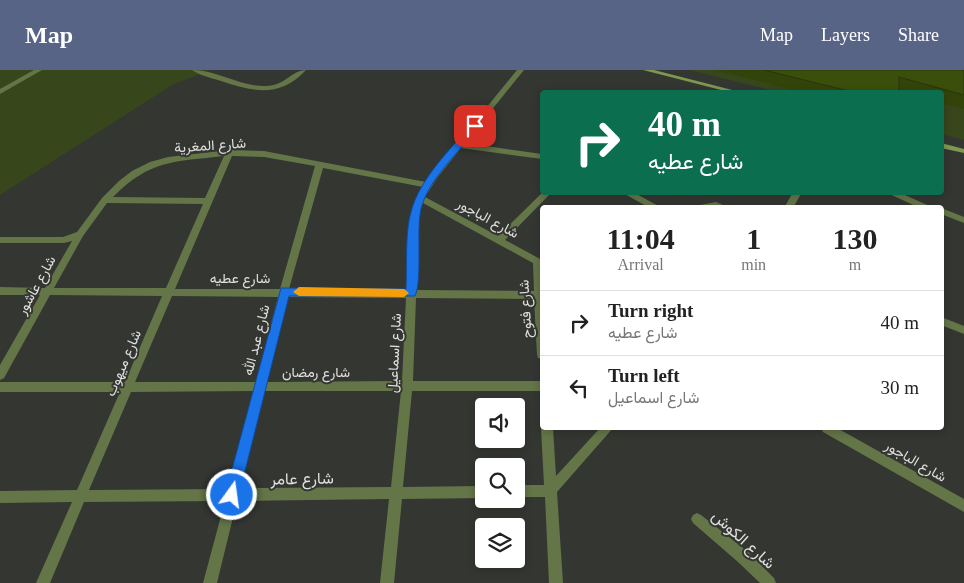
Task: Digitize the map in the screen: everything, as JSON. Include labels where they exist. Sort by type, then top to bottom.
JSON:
[{"type":"street","points":[[0,92],[39,70]]},
{"type":"street","points":[[195,70],[267,90],[280,87],[303,70]]},
{"type":"street","name":"شارع اسماعيل","points":[[387,583],[407,386],[415,214],[420,198],[428,185],[521,70]]},
{"type":"street","points":[[646,70],[728,90]]},
{"type":"street","points":[[459,145],[540,157]]},
{"type":"street","points":[[944,146],[964,151]]},
{"type":"street","name":"شارع المغرية","points":[[80,234],[105,200],[122,183],[153,164],[168,160],[229,153],[264,154],[428,185]]},
{"type":"street","name":"شارع ميهوب","points":[[42,583],[229,153]]},
{"type":"street","name":"شارع عبد الله","points":[[210,583],[284,291],[320,164]]},
{"type":"street","points":[[500,240],[545,195]]},
{"type":"street","points":[[631,195],[652,205]]},
{"type":"street","points":[[897,195],[922,205]]},
{"type":"street","name":"شارع الباجور","points":[[420,198],[540,262]]},
{"type":"street","points":[[105,200],[208,201]]},
{"type":"street","points":[[944,212],[964,220]]},
{"type":"street","points":[[0,240],[64,240],[80,234]]},
{"type":"street","name":"شارع عاشور","points":[[0,375],[80,234]]},
{"type":"street","name":"شارع فتوح","points":[[540,262],[540,315]]},
{"type":"street","name":"شارع عطيه","points":[[0,290],[284,291],[539,295]]},
{"type":"street","points":[[944,321],[964,330]]},
{"type":"street","name":"شارع رمضان","points":[[0,387],[540,386]]},
{"type":"street","points":[[547,430],[556,583]]},
{"type":"street","points":[[525,491],[550,491],[605,430]]},
{"type":"street","name":"شارع الباجور","points":[[844,432],[964,506]]},
{"type":"street","name":"شارع عامر","points":[[0,497],[475,492]]},
{"type":"street","name":"شارع الكوش","points":[[696,519],[744,557],[768,583]]},
{"type":"green space","points":[[0,70],[210,70],[172,85],[0,195]]},
{"type":"green space","points":[[689,70],[964,70],[964,140],[944,135],[944,90],[770,90]]},
{"type":"building","points":[[764,70],[964,70],[964,95],[899,77],[899,90],[845,90]]},
{"type":"slow traffic","points":[[299,292],[404,293]]},
{"type":"route","points":[[232,495],[284,291],[411,293],[415,214],[420,198],[434,176],[475,126]]}]
